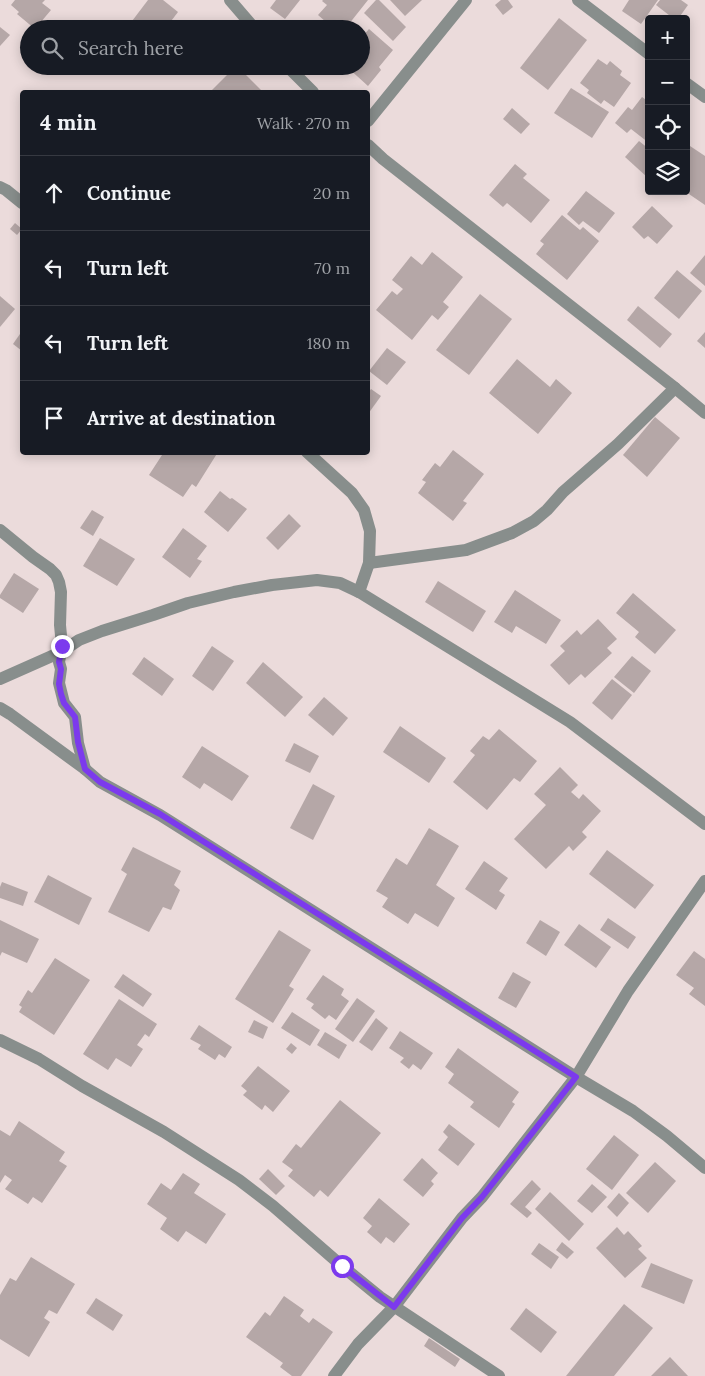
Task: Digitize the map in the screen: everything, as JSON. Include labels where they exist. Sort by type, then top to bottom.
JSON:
[{"type":"street","points":[[230,0],[247,20]]},
{"type":"street","points":[[370,119],[466,0]]},
{"type":"street","points":[[578,0],[645,51]]},
{"type":"street","points":[[296,75],[311,90]]},
{"type":"street","points":[[690,86],[705,97]]},
{"type":"street","points":[[370,147],[675,388],[705,414]]},
{"type":"street","points":[[0,186],[20,201]]},
{"type":"street","points":[[369,563],[466,550],[512,533],[534,521],[563,492],[618,444],[675,388]]},
{"type":"street","points":[[311,455],[352,493],[364,510],[370,531],[369,563],[360,592]]},
{"type":"street","points":[[0,530],[33,557],[50,568],[56,575],[61,592],[60,625],[62,646],[59,662],[61,669],[59,684],[64,703],[75,717],[78,742],[85,769]]},
{"type":"street","points":[[0,679],[61,652],[79,640],[188,603],[272,585],[317,580],[340,583],[360,592],[570,722],[705,824]]},
{"type":"street","points":[[0,708],[85,769],[100,782],[160,814],[576,1077],[633,1111],[667,1136],[705,1168]]},
{"type":"street","points":[[334,1376],[358,1344],[394,1307],[462,1218],[482,1197],[576,1077],[628,991],[705,881]]},
{"type":"street","points":[[0,1040],[39,1059],[82,1086],[164,1132],[239,1180],[394,1307],[499,1376]]},
{"type":"building","points":[[15,0],[45,0],[42,3],[51,10],[43,20],[24,20],[11,5]]},
{"type":"building","points":[[148,0],[163,0],[178,12],[172,20],[133,20]]},
{"type":"building","points":[[276,0],[300,0],[285,19],[270,8]]},
{"type":"building","points":[[368,0],[352,20],[324,20],[318,15],[327,5],[322,1]]},
{"type":"building","points":[[376,0],[379,0],[406,27],[393,41],[364,13]]},
{"type":"building","points":[[390,0],[422,0],[405,16]]},
{"type":"building","points":[[501,0],[508,0],[513,7],[503,15],[495,5]]},
{"type":"building","points":[[629,0],[658,0],[647,15],[645,15],[641,24],[622,11]]},
{"type":"building","points":[[660,0],[681,0],[688,5],[681,15],[669,15],[656,5]]},
{"type":"building","points":[[559,18],[587,40],[548,90],[520,68]]},
{"type":"building","points":[[0,27],[10,35],[0,46]]},
{"type":"building","points":[[370,30],[393,50],[379,67],[381,70],[368,86],[356,75],[370,75]]},
{"type":"building","points":[[598,59],[607,65],[610,61],[622,71],[620,75],[631,83],[614,107],[604,100],[601,104],[587,93],[589,90],[580,83]]},
{"type":"building","points":[[227,75],[246,75],[261,90],[212,90]]},
{"type":"building","points":[[571,88],[609,112],[592,138],[554,113]]},
{"type":"building","points":[[642,97],[645,99],[645,140],[631,129],[627,133],[615,123],[628,107],[632,110]]},
{"type":"building","points":[[512,108],[530,124],[521,134],[503,119]]},
{"type":"building","points":[[639,141],[645,146],[645,175],[625,157]]},
{"type":"building","points":[[690,146],[705,156],[705,205],[690,195]]},
{"type":"building","points":[[515,164],[527,174],[523,178],[550,200],[531,223],[507,203],[503,207],[489,195]]},
{"type":"building","points":[[586,191],[615,213],[599,233],[583,221],[579,225],[567,214]]},
{"type":"building","points":[[652,206],[673,226],[657,244],[648,236],[644,239],[632,227]]},
{"type":"building","points":[[562,215],[580,230],[583,227],[599,241],[567,280],[536,254],[544,244],[540,241]]},
{"type":"building","points":[[15,223],[20,227],[20,231],[17,235],[10,229]]},
{"type":"building","points":[[432,252],[463,277],[443,302],[449,307],[438,320],[432,315],[412,340],[376,310],[392,291],[397,295],[403,289],[392,280],[411,256],[422,265]]},
{"type":"building","points":[[705,255],[705,286],[690,273]]},
{"type":"building","points":[[677,270],[702,291],[679,319],[654,298]]},
{"type":"building","points":[[480,294],[512,319],[469,375],[436,350]]},
{"type":"building","points":[[0,296],[15,309],[0,327]]},
{"type":"building","points":[[638,306],[672,334],[660,348],[627,320]]},
{"type":"building","points":[[705,332],[705,348],[697,341]]},
{"type":"building","points":[[20,334],[20,349],[13,344]]},
{"type":"building","points":[[387,348],[406,362],[387,385],[370,372]]},
{"type":"building","points":[[517,359],[550,387],[556,379],[572,393],[538,434],[489,393]]},
{"type":"building","points":[[371,389],[381,396],[370,411]]},
{"type":"building","points":[[655,417],[680,438],[647,477],[623,455]]},
{"type":"building","points":[[453,450],[484,474],[463,501],[467,503],[453,521],[418,493],[426,482],[422,480],[435,463],[440,467]]},
{"type":"building","points":[[162,455],[216,455],[196,487],[192,484],[183,497],[149,475]]},
{"type":"building","points":[[220,491],[247,509],[228,532],[204,512]]},
{"type":"building","points":[[92,510],[104,517],[93,536],[80,528]]},
{"type":"building","points":[[289,514],[301,526],[278,550],[266,538]]},
{"type":"building","points":[[183,528],[207,546],[197,559],[202,561],[190,578],[162,557]]},
{"type":"building","points":[[100,538],[135,559],[117,586],[83,566]]},
{"type":"building","points":[[14,573],[39,589],[23,613],[0,598]]},
{"type":"building","points":[[438,581],[486,611],[473,632],[425,602]]},
{"type":"building","points":[[515,590],[561,620],[546,644],[516,626],[512,633],[494,622]]},
{"type":"building","points":[[633,593],[676,630],[655,654],[635,637],[639,632],[616,613]]},
{"type":"building","points":[[598,619],[617,639],[607,648],[612,653],[585,678],[581,674],[569,685],[550,665],[565,651],[560,646],[577,630],[581,635]]},
{"type":"building","points":[[212,646],[234,661],[213,691],[192,676]]},
{"type":"building","points":[[632,656],[651,671],[634,693],[614,677]]},
{"type":"building","points":[[144,657],[174,679],[162,696],[132,674]]},
{"type":"building","points":[[263,662],[303,697],[285,717],[246,683]]},
{"type":"building","points":[[612,679],[632,695],[612,720],[592,703]]},
{"type":"building","points":[[324,697],[348,718],[333,736],[308,715]]},
{"type":"building","points":[[400,726],[446,758],[429,783],[383,752]]},
{"type":"building","points":[[499,729],[537,761],[520,782],[514,778],[487,810],[453,782],[475,755],[470,751],[483,736],[489,740]]},
{"type":"building","points":[[294,743],[319,756],[310,773],[285,761]]},
{"type":"building","points":[[202,746],[249,776],[232,801],[204,783],[200,789],[182,777]]},
{"type":"building","points":[[560,767],[578,785],[571,792],[579,799],[583,794],[601,811],[582,832],[587,837],[573,851],[569,846],[546,869],[514,839],[546,805],[534,794]]},
{"type":"building","points":[[313,784],[335,796],[313,840],[290,828]]},
{"type":"building","points":[[429,828],[459,846],[436,885],[455,898],[438,927],[415,913],[408,924],[382,907],[388,898],[376,891],[396,858],[407,865]]},
{"type":"building","points":[[133,847],[181,871],[174,885],[180,890],[171,910],[163,907],[149,932],[108,912],[127,874],[121,870]]},
{"type":"building","points":[[607,850],[654,885],[635,909],[589,874]]},
{"type":"building","points":[[484,861],[508,878],[499,891],[505,895],[496,910],[465,889]]},
{"type":"building","points":[[48,875],[92,898],[79,925],[34,902]]},
{"type":"building","points":[[2,882],[28,892],[23,906],[0,898]]},
{"type":"building","points":[[608,918],[636,937],[628,949],[600,930]]},
{"type":"building","points":[[0,920],[39,939],[27,963],[2,952],[0,956]]},
{"type":"building","points":[[540,920],[560,932],[546,956],[526,943]]},
{"type":"building","points":[[579,924],[611,947],[596,968],[564,945]]},
{"type":"building","points":[[279,930],[311,950],[289,986],[294,989],[273,1023],[235,999]]},
{"type":"building","points":[[694,951],[705,959],[705,1006],[689,994],[694,988],[676,975]]},
{"type":"building","points":[[55,958],[90,980],[54,1035],[19,1012],[22,1007],[19,1005],[28,990],[32,993]]},
{"type":"building","points":[[513,972],[531,982],[516,1008],[498,998]]},
{"type":"building","points":[[123,974],[152,994],[143,1007],[114,987]]},
{"type":"building","points":[[323,975],[344,989],[341,995],[349,1001],[336,1020],[329,1015],[325,1019],[311,1008],[314,1004],[306,999]]},
{"type":"building","points":[[357,998],[375,1011],[353,1042],[335,1029]]},
{"type":"building","points":[[119,999],[157,1024],[149,1037],[145,1034],[137,1045],[143,1049],[131,1067],[116,1058],[108,1070],[83,1054]]},
{"type":"building","points":[[292,1012],[320,1030],[310,1046],[281,1028]]},
{"type":"building","points":[[376,1018],[388,1028],[372,1051],[359,1042]]},
{"type":"building","points":[[254,1020],[268,1027],[263,1039],[248,1032]]},
{"type":"building","points":[[199,1025],[232,1047],[225,1058],[219,1054],[215,1060],[198,1049],[201,1045],[190,1039]]},
{"type":"building","points":[[400,1031],[433,1053],[421,1070],[413,1064],[409,1069],[400,1062],[404,1058],[389,1048]]},
{"type":"building","points":[[325,1032],[347,1045],[339,1059],[317,1045]]},
{"type":"building","points":[[291,1043],[297,1048],[292,1054],[286,1049]]},
{"type":"building","points":[[458,1048],[519,1092],[512,1102],[515,1104],[499,1128],[470,1107],[474,1102],[448,1083],[454,1074],[445,1067]]},
{"type":"building","points":[[258,1066],[290,1091],[273,1112],[265,1105],[262,1110],[243,1095],[247,1091],[241,1086]]},
{"type":"building","points":[[340,1100],[381,1133],[328,1197],[320,1190],[314,1197],[288,1176],[293,1170],[282,1162],[296,1144],[301,1148]]},
{"type":"building","points":[[19,1121],[65,1152],[59,1161],[67,1166],[42,1203],[33,1197],[28,1204],[5,1189],[12,1180],[5,1175],[0,1183],[0,1130],[10,1136]]},
{"type":"building","points":[[449,1124],[475,1144],[458,1166],[438,1150],[448,1137],[443,1132]]},
{"type":"building","points":[[614,1135],[639,1155],[612,1190],[586,1169]]},
{"type":"building","points":[[422,1158],[438,1173],[431,1181],[434,1184],[423,1197],[403,1180]]},
{"type":"building","points":[[655,1162],[676,1181],[648,1213],[626,1193]]},
{"type":"building","points":[[268,1169],[285,1186],[276,1195],[259,1179]]},
{"type":"building","points":[[183,1173],[200,1184],[194,1193],[226,1214],[206,1244],[186,1231],[178,1242],[160,1229],[167,1218],[147,1204],[161,1183],[171,1190]]},
{"type":"building","points":[[532,1180],[541,1189],[525,1207],[532,1213],[527,1218],[510,1204]]},
{"type":"building","points":[[592,1184],[607,1197],[592,1213],[577,1201]]},
{"type":"building","points":[[550,1192],[584,1224],[569,1241],[535,1209]]},
{"type":"building","points":[[619,1193],[629,1203],[617,1217],[607,1207]]},
{"type":"building","points":[[379,1198],[410,1224],[394,1243],[386,1237],[381,1244],[367,1232],[372,1226],[363,1218]]},
{"type":"building","points":[[617,1227],[624,1235],[628,1231],[642,1246],[638,1249],[647,1258],[625,1278],[596,1248]]},
{"type":"building","points":[[562,1242],[574,1252],[567,1259],[556,1250]]},
{"type":"building","points":[[539,1243],[559,1257],[551,1269],[531,1254]]},
{"type":"building","points":[[31,1257],[75,1284],[57,1314],[49,1310],[44,1318],[50,1322],[29,1357],[0,1339],[0,1295],[10,1278],[16,1281]]},
{"type":"building","points":[[651,1263],[693,1280],[684,1304],[641,1287]]},
{"type":"building","points":[[284,1296],[304,1310],[300,1316],[309,1323],[313,1318],[333,1332],[301,1376],[292,1376],[280,1367],[283,1363],[246,1337],[265,1312],[270,1316]]},
{"type":"building","points":[[96,1298],[123,1315],[113,1331],[86,1313]]},
{"type":"building","points":[[624,1304],[653,1328],[614,1376],[566,1376]]},
{"type":"building","points":[[526,1308],[557,1332],[541,1353],[510,1329]]},
{"type":"building","points":[[429,1338],[460,1359],[455,1367],[424,1346]]},
{"type":"building","points":[[670,1357],[688,1376],[651,1376]]},
{"type":"route","points":[[62,646],[59,662],[61,669],[59,684],[61,694],[64,703],[75,717],[78,742],[85,769],[100,782],[160,814],[576,1077],[482,1197],[462,1218],[394,1307],[342,1266]]}]
